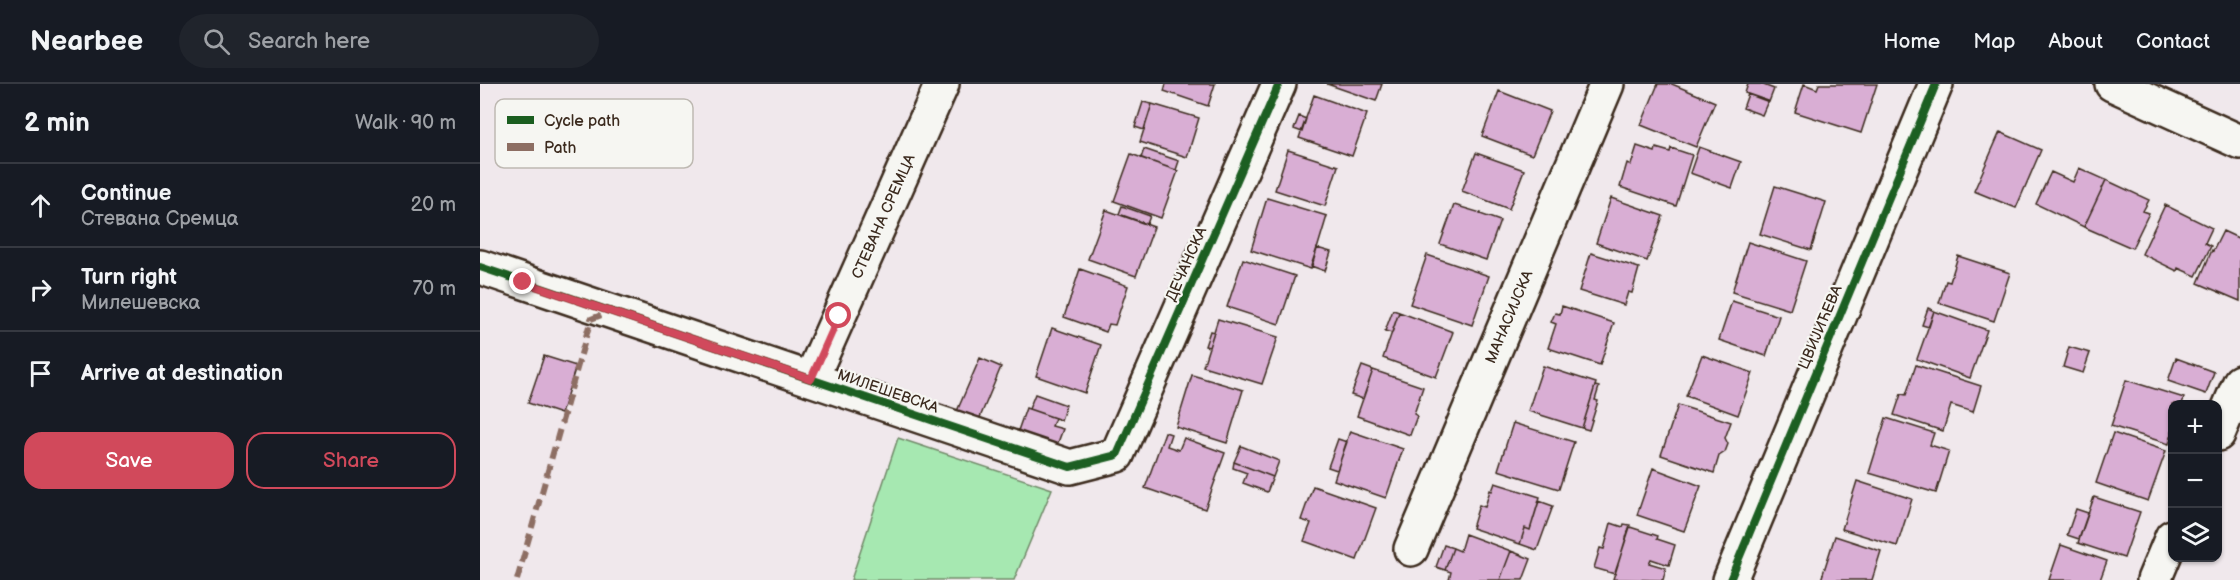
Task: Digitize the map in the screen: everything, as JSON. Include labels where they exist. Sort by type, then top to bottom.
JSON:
[{"type":"street","name":"СТЕВАНА СРЕМЦА","points":[[811,379],[942,84]]},
{"type":"street","name":"ДЕЧАНСКА","points":[[1117,455],[1280,84]]},
{"type":"street","name":"МАНАСИЈСКА","points":[[1411,549],[1607,84]]},
{"type":"street","name":"ЦВИЈИЋЕВА","points":[[1730,580],[1936,84]]},
{"type":"street","points":[[2112,84],[2240,141]]},
{"type":"street","name":"МИЛЕШЕВСКА","points":[[480,267],[1070,467],[1117,455]]},
{"type":"street","points":[[2222,423],[2240,382]]},
{"type":"street","points":[[2154,580],[2168,547]]},
{"type":"green space","points":[[898,438],[1052,489],[1014,580],[851,580]]},
{"type":"building","points":[[1166,84],[1215,84],[1208,106],[1164,91]]},
{"type":"building","points":[[1327,84],[1382,84],[1376,101]]},
{"type":"building","points":[[1658,84],[1672,84],[1715,102],[1696,147],[1641,125]]},
{"type":"building","points":[[1748,84],[1761,84],[1774,89],[1769,102],[1745,93]]},
{"type":"building","points":[[1804,84],[1817,89],[1819,84],[1877,84],[1861,133],[1795,112]]},
{"type":"building","points":[[1499,91],[1550,111],[1532,155],[1482,136]]},
{"type":"building","points":[[1748,94],[1768,101],[1762,115],[1743,108]]},
{"type":"building","points":[[1314,95],[1367,114],[1352,156],[1299,138]]},
{"type":"building","points":[[1143,102],[1152,104],[1144,130],[1135,127]]},
{"type":"building","points":[[1152,104],[1199,118],[1187,157],[1140,142]]},
{"type":"building","points":[[1299,116],[1306,119],[1302,132],[1294,129]]},
{"type":"building","points":[[2000,132],[2041,150],[2016,208],[1974,191]]},
{"type":"building","points":[[1637,146],[1655,152],[1656,148],[1670,152],[1671,148],[1692,155],[1676,206],[1620,187],[1627,163],[1631,165]]},
{"type":"building","points":[[1699,147],[1741,162],[1732,188],[1690,173]]},
{"type":"building","points":[[1144,149],[1179,161],[1176,170],[1141,158]]},
{"type":"building","points":[[1288,150],[1338,166],[1325,206],[1275,190]]},
{"type":"building","points":[[1476,153],[1524,170],[1509,209],[1462,191]]},
{"type":"building","points":[[1131,154],[1178,171],[1161,218],[1114,201]]},
{"type":"building","points":[[2079,168],[2106,180],[2084,227],[2036,204],[2051,172],[2073,182]]},
{"type":"building","points":[[2106,180],[2149,200],[2143,211],[2149,213],[2132,248],[2084,227]]},
{"type":"building","points":[[1775,186],[1826,202],[1811,250],[1760,234]]},
{"type":"building","points":[[1267,198],[1327,216],[1311,269],[1251,250]]},
{"type":"building","points":[[1611,198],[1663,216],[1647,261],[1596,243]]},
{"type":"building","points":[[1454,205],[1500,221],[1486,260],[1440,244]]},
{"type":"building","points":[[2165,205],[2212,228],[2205,243],[2211,246],[2196,276],[2178,268],[2177,271],[2142,254]]},
{"type":"building","points":[[1122,206],[1150,216],[1147,224],[1119,214]]},
{"type":"building","points":[[1106,210],[1154,227],[1136,276],[1088,259]]},
{"type":"building","points":[[2223,231],[2238,238],[2240,236],[2240,301],[2198,283]]},
{"type":"building","points":[[1748,242],[1806,261],[1790,310],[1732,292]]},
{"type":"building","points":[[1317,248],[1331,252],[1325,271],[1311,266]]},
{"type":"building","points":[[1591,253],[1639,268],[1632,293],[1628,292],[1624,305],[1579,291]]},
{"type":"building","points":[[1427,255],[1489,276],[1472,325],[1410,304]]},
{"type":"building","points":[[1958,256],[2010,273],[1994,321],[1939,303],[1946,281],[1950,282]]},
{"type":"building","points":[[1243,259],[1295,276],[1279,324],[1227,307]]},
{"type":"building","points":[[1080,269],[1128,286],[1115,325],[1109,324],[1106,332],[1064,317]]},
{"type":"building","points":[[1732,301],[1779,316],[1766,356],[1719,340]]},
{"type":"building","points":[[1562,306],[1614,323],[1600,365],[1548,348],[1556,324],[1551,322],[1555,313],[1560,314]]},
{"type":"building","points":[[1928,308],[1934,311],[1929,327],[1922,325]]},
{"type":"building","points":[[1393,310],[1399,312],[1392,333],[1385,331]]},
{"type":"building","points":[[1934,311],[1987,330],[1970,378],[1917,359]]},
{"type":"building","points":[[1399,312],[1453,332],[1436,377],[1383,358]]},
{"type":"building","points":[[1218,319],[1278,337],[1262,384],[1203,366]]},
{"type":"building","points":[[1052,328],[1101,345],[1085,393],[1036,376]]},
{"type":"building","points":[[1210,331],[1214,332],[1209,347],[1205,346]]},
{"type":"building","points":[[2069,347],[2090,353],[2083,373],[2063,367]]},
{"type":"building","points":[[1702,355],[1753,373],[1738,415],[1686,396]]},
{"type":"building","points":[[544,356],[576,366],[561,414],[528,403]]},
{"type":"building","points":[[980,358],[1001,367],[976,427],[954,418]]},
{"type":"building","points":[[2176,358],[2214,372],[2206,394],[2168,381]]},
{"type":"building","points":[[1916,365],[1981,386],[1973,412],[1951,405],[1943,431],[1894,415],[1901,394],[1906,395]]},
{"type":"building","points":[[1362,366],[1373,370],[1363,399],[1351,395]]},
{"type":"building","points":[[1543,366],[1596,383],[1582,428],[1528,411]]},
{"type":"building","points":[[1373,370],[1423,387],[1410,435],[1357,416]]},
{"type":"building","points":[[1192,375],[1243,390],[1227,443],[1176,427]]},
{"type":"building","points":[[2126,380],[2184,398],[2183,400],[2168,400],[2168,444],[2111,426]]},
{"type":"building","points":[[1595,386],[1599,387],[1595,400],[1598,401],[1589,430],[1582,428]]},
{"type":"building","points":[[1035,394],[1066,405],[1061,420],[1029,409]]},
{"type":"building","points":[[1678,405],[1731,422],[1725,438],[1728,444],[1725,452],[1719,456],[1714,473],[1661,455]]},
{"type":"building","points":[[1026,408],[1055,418],[1052,426],[1063,429],[1053,456],[1014,442]]},
{"type":"building","points":[[1886,418],[1934,433],[1930,445],[1949,451],[1936,493],[1869,473]]},
{"type":"building","points":[[1513,423],[1574,442],[1559,489],[1498,470]]},
{"type":"building","points":[[1350,431],[1403,449],[1386,498],[1334,480]]},
{"type":"building","points":[[1165,432],[1171,434],[1167,446],[1179,450],[1184,438],[1225,453],[1205,509],[1145,488]]},
{"type":"building","points":[[2113,433],[2166,451],[2148,501],[2096,483]]},
{"type":"building","points":[[1338,439],[1347,442],[1337,470],[1328,467]]},
{"type":"building","points":[[1241,446],[1279,461],[1273,477],[1234,462]]},
{"type":"building","points":[[1234,462],[1273,477],[1267,492],[1243,483],[1247,473],[1233,468]]},
{"type":"building","points":[[1653,468],[1701,486],[1684,531],[1637,515]]},
{"type":"building","points":[[1857,481],[1912,499],[1897,546],[1842,529]]},
{"type":"building","points":[[1495,483],[1540,497],[1530,530],[1525,528],[1520,544],[1472,528],[1479,505],[1485,507],[1490,490],[1492,491]]},
{"type":"building","points":[[1313,486],[1376,508],[1357,560],[1304,541],[1311,523],[1301,520]]},
{"type":"building","points":[[2094,497],[2140,512],[2124,558],[2078,543]]},
{"type":"building","points":[[1539,501],[1553,506],[1537,550],[1520,544],[1525,528],[1530,530]]},
{"type":"building","points":[[2076,509],[2088,513],[2079,539],[2067,535]]},
{"type":"building","points":[[1611,523],[1623,527],[1624,524],[1630,525],[1615,574],[1594,568],[1600,548],[1604,549]]},
{"type":"building","points":[[1630,527],[1658,536],[1657,539],[1675,545],[1669,565],[1651,559],[1649,563],[1666,568],[1663,580],[1613,579]]},
{"type":"building","points":[[1465,534],[1511,551],[1500,580],[1449,580],[1451,572],[1445,570],[1453,548],[1460,551]]},
{"type":"building","points":[[1835,536],[1881,551],[1872,580],[1821,580]]},
{"type":"building","points":[[1444,545],[1453,548],[1445,570],[1436,567]]},
{"type":"building","points":[[2061,545],[2107,561],[2100,580],[2049,580]]},
{"type":"building","points":[[1511,551],[1531,559],[1523,580],[1500,580]]},
{"type":"marked path","points":[[517,580],[591,319],[609,312]]},
{"type":"cycle path","points":[[480,267],[1070,467],[1117,455],[1279,84]]},
{"type":"cycle path","points":[[1730,580],[1936,84]]},
{"type":"route","points":[[523,282],[811,379],[839,316]]}]
